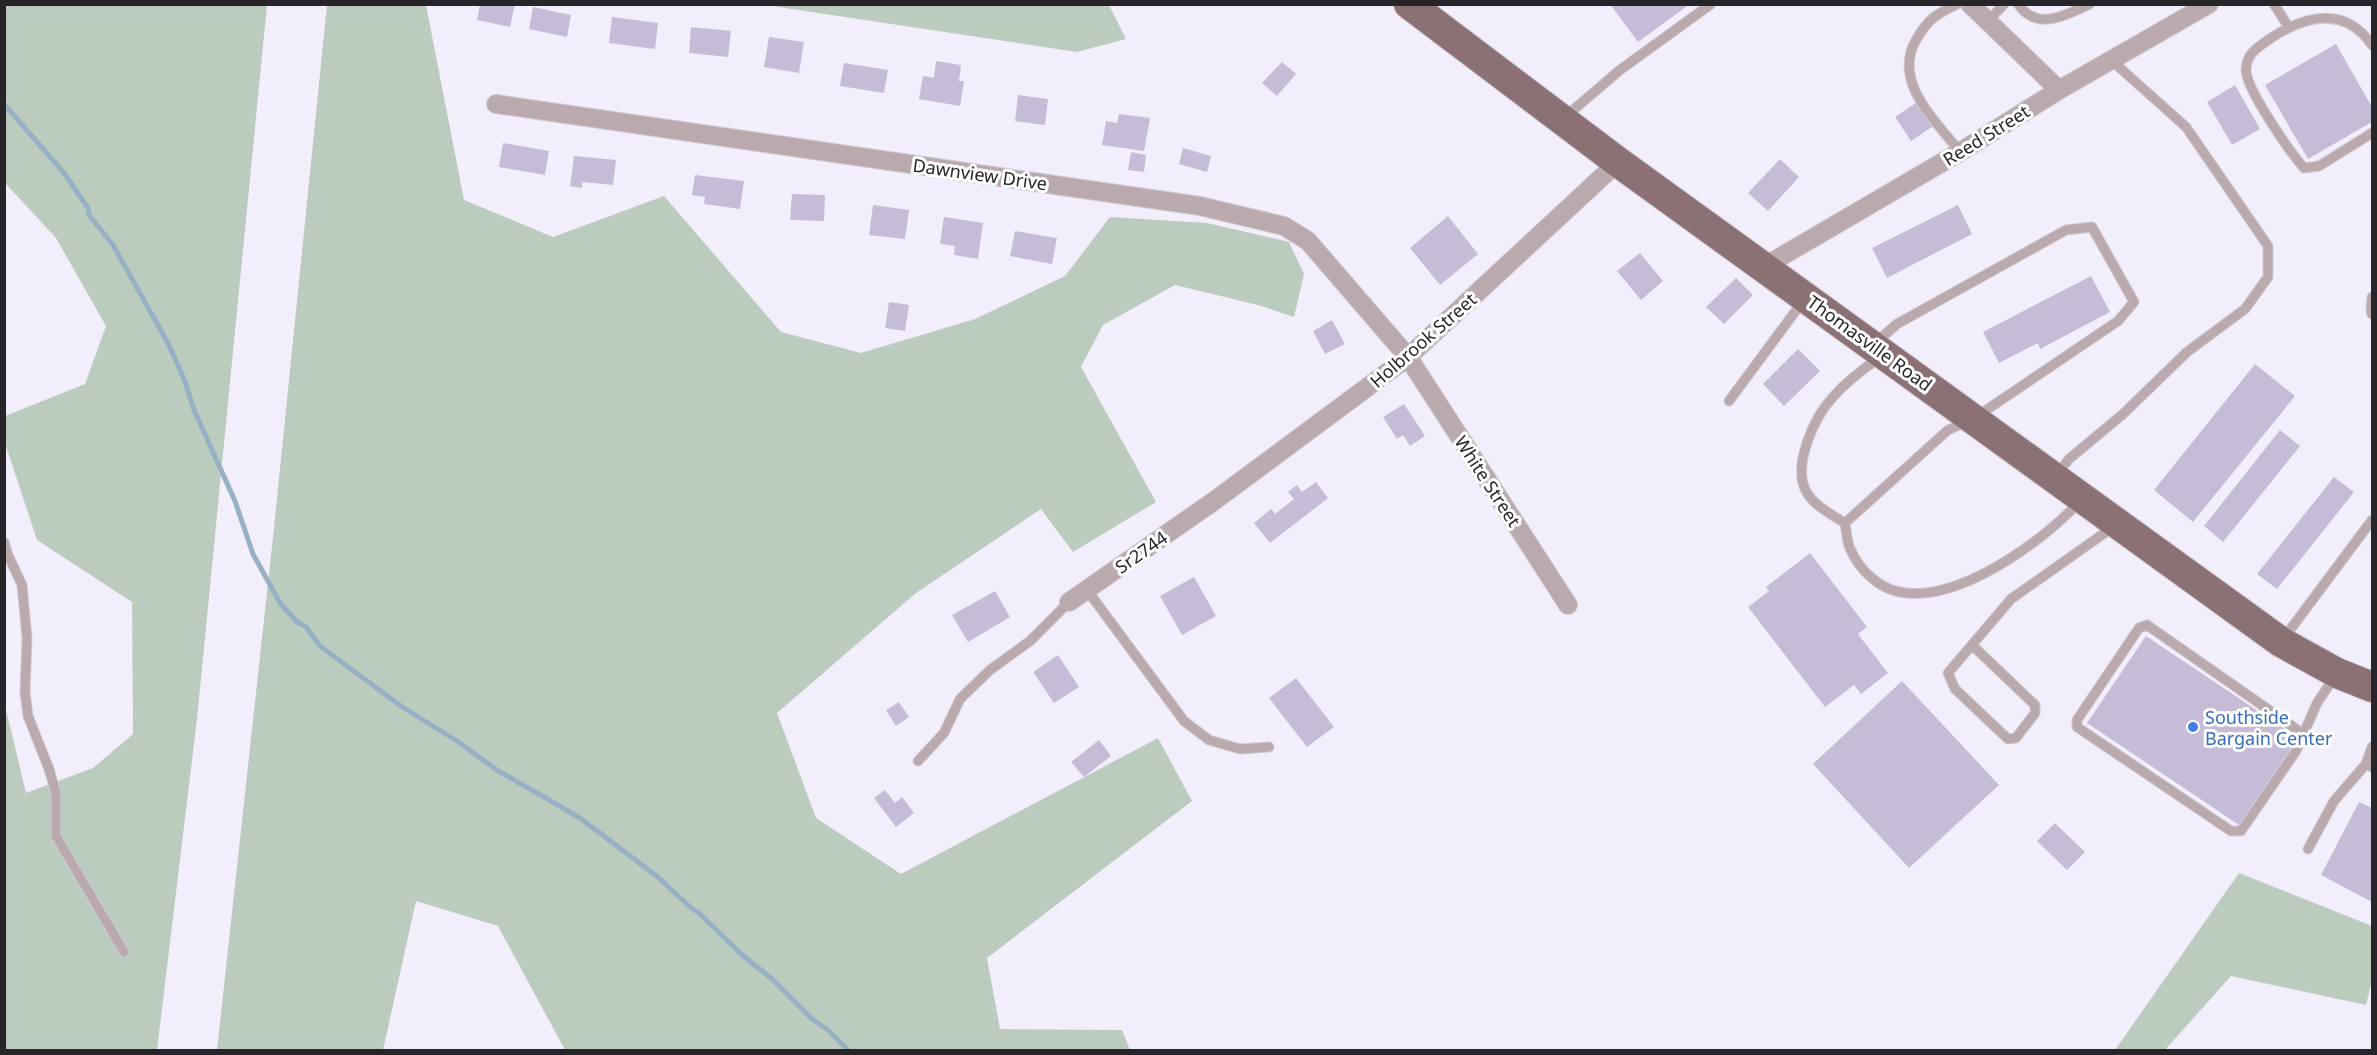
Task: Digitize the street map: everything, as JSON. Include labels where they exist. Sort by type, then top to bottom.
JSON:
[{"type":"main road","name":"Thomasville Road","points":[[1409,4],[1617,162],[1807,297],[2281,642],[2337,673],[2373,687]]},
{"type":"main road","name":"Thomasville Road","points":[[2337,673],[2373,709]]},
{"type":"street","points":[[1970,4],[2059,90]]},
{"type":"street","name":"Reed Street","points":[[1764,266],[1960,152],[2059,90],[2209,4]]},
{"type":"street","name":"Dawnview Drive","points":[[496,104],[1200,206],[1284,226],[1308,241],[1408,357]]},
{"type":"street","name":"Holbrook Street","points":[[1214,501],[1408,357],[1617,162]]},
{"type":"street","name":"White Street","points":[[1408,357],[1568,605]]},
{"type":"street","name":"Sr2744","points":[[1069,602],[1214,501]]},
{"type":"lane","points":[[1562,120],[1620,70],[1711,4]]},
{"type":"lane","points":[[1956,4],[1930,18],[1924,26],[1911,48],[1908,71],[1915,92],[1960,152]]},
{"type":"lane","points":[[1988,21],[2004,4]]},
{"type":"lane","points":[[2018,4],[2022,11],[2034,18],[2047,20],[2090,4]]},
{"type":"lane","points":[[2274,4],[2288,26]]},
{"type":"lane","points":[[2373,45],[2366,36],[2341,20],[2317,17],[2288,26],[2251,52],[2246,69],[2249,85],[2293,155],[2304,168],[2319,166],[2373,133]]},
{"type":"lane","points":[[2054,477],[2069,459],[2123,414],[2187,352],[2245,309],[2268,277],[2268,246],[2186,127],[2111,60]]},
{"type":"lane","points":[[1845,524],[1948,430],[1973,418],[2118,321],[2134,302],[2092,227],[2067,230],[1898,324],[1865,368],[1832,398],[1811,432],[1801,466],[1805,491],[1819,505],[1845,524],[1850,547],[1863,570],[1885,590],[1916,595],[1941,591],[1997,567],[2061,522],[2083,498]]},
{"type":"lane","points":[[1729,401],[1807,297]]},
{"type":"lane","points":[[2373,297],[2371,311],[2373,314]]},
{"type":"lane","points":[[2281,642],[2373,520]]},
{"type":"lane","points":[[1972,645],[2035,705],[2036,712],[2016,738],[2008,739],[1954,689],[1948,673],[2011,599],[2117,523]]},
{"type":"lane","points":[[4,542],[22,585],[27,638],[25,692],[28,716],[56,793],[56,836],[124,952]]},
{"type":"lane","points":[[1087,590],[1184,721],[1209,740],[1240,749],[1269,747]]},
{"type":"lane","points":[[918,761],[944,733],[960,699],[990,670],[1030,641],[1069,602]]},
{"type":"lane","points":[[2302,733],[2148,625],[2139,628],[2077,720],[2078,727],[2231,831],[2241,831],[2296,751],[2317,703],[2337,673]]},
{"type":"lane","points":[[2308,849],[2334,801],[2369,766],[2373,747]]},
{"type":"green space","points":[[5,5],[267,5],[197,719],[157,1050],[5,1050],[4,701],[26,793],[93,768],[133,734],[132,602],[37,540],[5,443],[5,416],[85,384],[106,326],[56,238],[5,183]]},
{"type":"green space","points":[[327,5],[426,5],[464,200],[553,237],[664,196],[781,332],[861,353],[975,319],[1065,276],[1110,217],[1207,223],[1289,242],[1304,274],[1294,317],[1258,305],[1175,285],[1103,325],[1081,367],[1156,502],[1073,552],[1041,509],[916,593],[777,713],[816,818],[901,874],[1158,738],[1192,801],[987,958],[1000,1029],[1122,1030],[1130,1050],[565,1050],[498,926],[416,901],[383,1050],[217,1050],[274,528]]},
{"type":"green space","points":[[765,5],[1109,5],[1126,39],[1077,52]]},
{"type":"green space","points":[[2239,873],[2372,926],[2372,980],[2366,1005],[2231,976],[2165,1050],[2115,1050]]},
{"type":"building","points":[[480,4],[515,4],[510,27],[477,20]]},
{"type":"building","points":[[1610,4],[1690,4],[1638,42]]},
{"type":"building","points":[[533,7],[571,15],[567,37],[529,29]]},
{"type":"building","points":[[612,17],[658,23],[655,49],[609,43]]},
{"type":"building","points":[[691,27],[731,31],[728,57],[689,53]]},
{"type":"building","points":[[769,37],[804,42],[799,73],[764,67]]},
{"type":"building","points":[[2336,44],[2372,107],[2372,122],[2308,159],[2265,85]]},
{"type":"building","points":[[936,61],[961,65],[959,81],[964,81],[960,106],[919,99],[923,76],[934,78]]},
{"type":"building","points":[[1282,62],[1296,74],[1277,96],[1262,83]]},
{"type":"building","points":[[844,63],[888,70],[884,93],[840,86]]},
{"type":"building","points":[[2235,85],[2260,129],[2232,145],[2207,102]]},
{"type":"building","points":[[1018,95],[1048,99],[1045,125],[1015,121]]},
{"type":"building","points":[[1916,103],[1932,127],[1911,141],[1895,117]]},
{"type":"building","points":[[1119,114],[1150,118],[1144,151],[1102,145],[1106,121],[1117,123]]},
{"type":"building","points":[[503,143],[549,151],[545,175],[499,167]]},
{"type":"building","points":[[1183,148],[1211,156],[1207,172],[1179,164]]},
{"type":"building","points":[[1131,152],[1146,155],[1144,172],[1128,170]]},
{"type":"building","points":[[574,156],[616,160],[613,185],[582,182],[582,188],[570,186]]},
{"type":"building","points":[[1780,159],[1799,177],[1768,211],[1748,193]]},
{"type":"building","points":[[695,175],[744,181],[740,209],[704,204],[705,197],[692,195]]},
{"type":"building","points":[[792,194],[825,195],[824,221],[790,220]]},
{"type":"building","points":[[873,205],[909,210],[905,239],[869,235]]},
{"type":"building","points":[[1958,205],[1972,234],[1887,278],[1872,248]]},
{"type":"building","points":[[1448,216],[1478,254],[1440,285],[1410,248]]},
{"type":"building","points":[[944,217],[983,223],[978,259],[954,255],[955,246],[940,244]]},
{"type":"building","points":[[1015,231],[1057,238],[1052,264],[1010,256]]},
{"type":"building","points":[[1640,253],[1663,281],[1641,300],[1617,271]]},
{"type":"building","points":[[2091,276],[2110,312],[2040,349],[2038,343],[1999,363],[1983,332]]},
{"type":"building","points":[[1736,278],[1753,295],[1724,324],[1706,307]]},
{"type":"building","points":[[889,302],[909,305],[905,331],[885,328]]},
{"type":"building","points":[[1332,320],[1345,344],[1325,354],[1313,331]]},
{"type":"building","points":[[1798,349],[1820,371],[1784,406],[1763,384]]},
{"type":"building","points":[[2255,364],[2295,396],[2193,522],[2154,490]]},
{"type":"building","points":[[1404,404],[1425,436],[1410,446],[1403,435],[1397,439],[1383,417]]},
{"type":"building","points":[[2280,430],[2300,446],[2223,542],[2204,526]]},
{"type":"building","points":[[2334,477],[2354,492],[2277,589],[2257,574]]},
{"type":"building","points":[[1316,482],[1328,498],[1270,543],[1254,523],[1271,509],[1275,514],[1294,499],[1288,492],[1297,485],[1302,492]]},
{"type":"building","points":[[1810,553],[1867,627],[1858,634],[1888,673],[1861,694],[1854,685],[1825,707],[1748,607],[1769,591],[1766,587]]},
{"type":"building","points":[[1194,577],[1216,616],[1182,635],[1160,596]]},
{"type":"building","points":[[995,591],[1010,617],[968,642],[952,615]]},
{"type":"building","points":[[2146,636],[2298,738],[2239,825],[2087,723]]},
{"type":"building","points":[[1058,655],[1079,687],[1054,703],[1033,672]]},
{"type":"building","points":[[1296,678],[1334,727],[1307,747],[1269,698]]},
{"type":"building","points":[[1902,681],[1999,785],[1909,868],[1813,764]]},
{"type":"building","points":[[899,702],[909,717],[896,726],[886,710]]},
{"type":"building","points":[[1099,740],[1111,756],[1084,777],[1071,762]]},
{"type":"building","points":[[885,790],[895,803],[902,797],[914,813],[896,827],[874,798]]},
{"type":"building","points":[[2359,802],[2372,808],[2372,902],[2321,875]]},
{"type":"building","points":[[2055,823],[2085,852],[2067,870],[2037,841]]},
{"type":"waterway","points":[[4,104],[64,173],[88,208],[89,215],[113,245],[169,345],[194,410],[235,501],[253,554],[280,603],[297,622],[306,627],[320,646],[401,706],[457,741],[497,770],[580,818],[658,877],[848,1050]]},
{"type":"place","name":"Southside Bargain Center","points":[[2193,727]]}]
